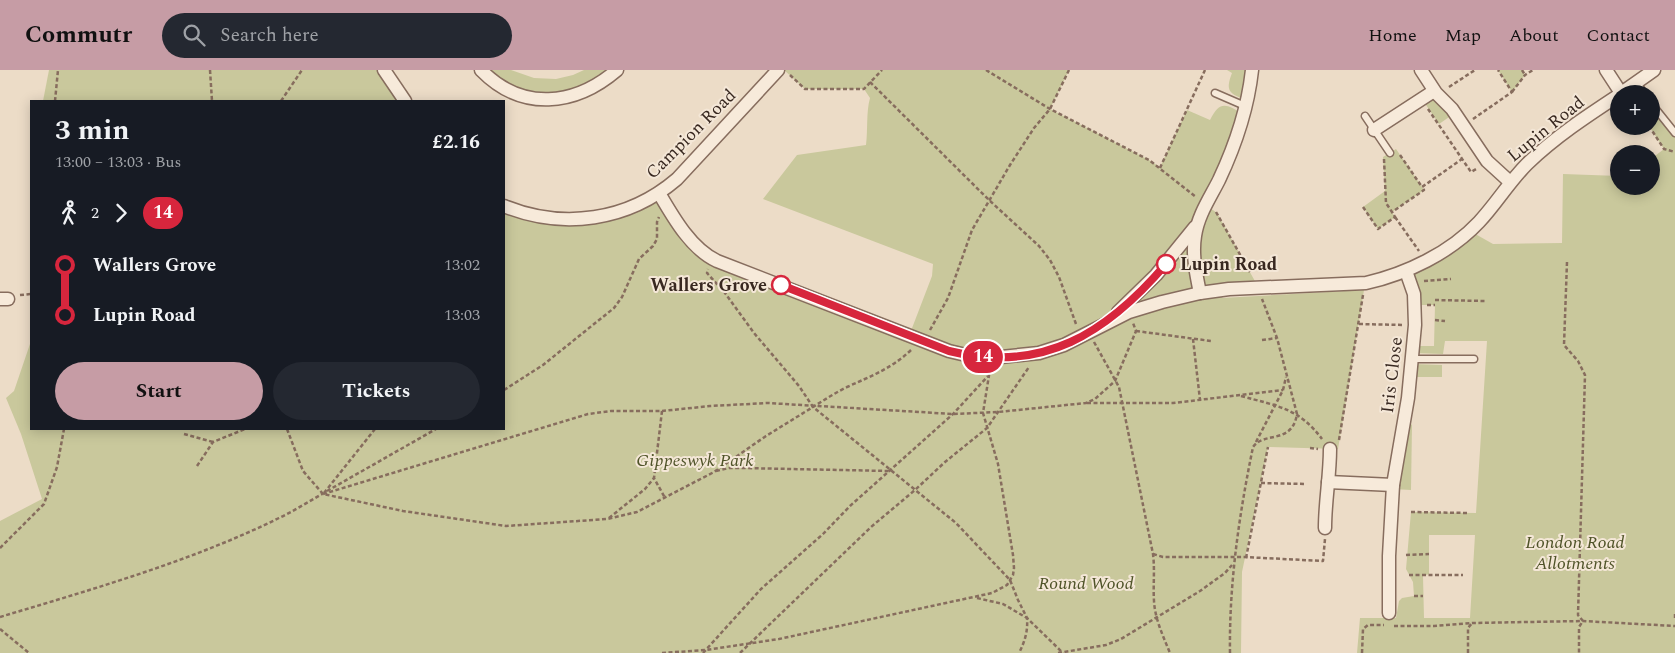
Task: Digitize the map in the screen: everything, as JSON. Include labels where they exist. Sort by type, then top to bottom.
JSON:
[{"type":"street","points":[[384,70],[404,100]]},
{"type":"street","points":[[481,70],[497,84],[511,92],[543,100],[575,96],[597,85],[617,70]]},
{"type":"street","name":"Campion Road","points":[[505,206],[541,217],[566,220],[592,219],[622,211],[659,193],[683,173],[778,70]]},
{"type":"street","points":[[659,193],[666,206],[697,247],[711,258],[949,351],[991,358],[1038,354],[1085,335],[1103,324],[1132,301],[1197,225],[1231,150],[1245,106],[1252,70]]},
{"type":"street","points":[[1421,70],[1435,92],[1452,110],[1487,161],[1510,182]]},
{"type":"street","points":[[1606,70],[1615,85]]},
{"type":"street","name":"Lupin Road","points":[[1632,85],[1654,70]]},
{"type":"street","points":[[1374,130],[1435,92]]},
{"type":"street","name":"Lupin Road","points":[[1200,292],[1366,283],[1406,270],[1426,261],[1470,231],[1488,212],[1510,182],[1539,152],[1610,101]]},
{"type":"street","points":[[1103,324],[1144,307],[1200,292],[1194,252],[1197,225]]},
{"type":"street","name":"Iris Close","points":[[1389,613],[1389,556],[1393,485],[1408,398],[1415,325],[1415,300],[1406,270]]},
{"type":"street","points":[[1325,528],[1325,498],[1334,449]]},
{"type":"street","points":[[1328,482],[1393,485]]},
{"type":"lane","points":[[1215,93],[1245,106]]},
{"type":"lane","points":[[1660,114],[1675,133]]},
{"type":"lane","points":[[1365,116],[1386,155]]},
{"type":"lane","points":[[1413,359],[1474,359]]},
{"type":"path","points":[[55,100],[58,70]]},
{"type":"path","points":[[210,70],[212,100]]},
{"type":"path","points":[[282,100],[302,70]]},
{"type":"path","points":[[784,70],[805,89],[864,89],[882,70]]},
{"type":"path","points":[[986,70],[1050,109],[1149,160],[1160,168],[1217,213],[1252,275]]},
{"type":"path","points":[[288,430],[303,470],[323,494],[403,511],[506,526],[608,519],[637,512],[714,472],[766,436],[847,387],[876,375],[893,365],[930,330],[948,298],[972,230],[1034,128],[1050,109],[1069,70]]},
{"type":"path","points":[[1160,168],[1205,70]]},
{"type":"path","points":[[1435,92],[1445,90],[1475,70]]},
{"type":"path","points":[[1498,70],[1512,92]]},
{"type":"path","points":[[1522,70],[1526,75]]},
{"type":"path","points":[[1469,121],[1512,92],[1526,75],[1533,70]]},
{"type":"path","points":[[870,82],[1039,246],[1050,260],[1085,335],[1116,381],[1123,404],[1153,554],[1156,618],[1170,653]]},
{"type":"path","points":[[1422,99],[1471,172],[1487,161]]},
{"type":"path","points":[[1655,135],[1664,149],[1675,152]]},
{"type":"path","points":[[1392,212],[1424,190],[1396,149]]},
{"type":"path","points":[[1386,155],[1386,203],[1426,261]]},
{"type":"path","points":[[1422,187],[1462,159]]},
{"type":"path","points":[[505,389],[543,365],[614,308],[622,297],[639,259],[654,246],[657,239],[657,222],[666,206]]},
{"type":"path","points":[[1363,207],[1378,230],[1395,218]]},
{"type":"path","points":[[711,258],[707,273],[799,386],[813,407],[956,523],[1010,580],[1026,618],[1028,629],[1020,653]]},
{"type":"path","points":[[1567,262],[1564,345],[1578,361],[1585,375],[1578,615],[1583,621]]},
{"type":"path","points":[[1424,281],[1451,279]]},
{"type":"path","points":[[1334,449],[1364,290]]},
{"type":"path","points":[[1255,444],[1285,433],[1293,425],[1297,414],[1277,338],[1261,296]]},
{"type":"path","points":[[1435,300],[1485,301]]},
{"type":"path","points":[[1435,320],[1445,321]]},
{"type":"path","points":[[1359,324],[1415,325]]},
{"type":"path","points":[[1086,403],[1103,394],[1116,381],[1136,330],[1211,341]]},
{"type":"path","points":[[1262,340],[1277,338]]},
{"type":"path","points":[[1193,339],[1200,400]]},
{"type":"path","points":[[740,653],[872,527],[945,462],[987,428],[1038,354]]},
{"type":"path","points":[[662,653],[706,650],[779,639],[974,597],[997,591],[1007,585],[1013,575],[1013,554],[998,464],[983,413],[991,358]]},
{"type":"path","points":[[1230,653],[1233,564],[1252,452],[1283,390],[1286,373]]},
{"type":"path","points":[[703,653],[761,589],[953,414],[989,374]]},
{"type":"path","points":[[323,494],[588,414],[611,411],[662,411],[724,404],[768,403],[953,414],[998,412],[1086,403],[1172,403],[1283,390]]},
{"type":"path","points":[[1240,395],[1297,414],[1334,449]]},
{"type":"path","points":[[608,519],[645,489],[654,478],[662,411]]},
{"type":"path","points":[[0,548],[44,504],[57,467],[64,430]]},
{"type":"path","points":[[197,466],[213,442],[243,430]]},
{"type":"path","points":[[323,494],[375,430]]},
{"type":"path","points":[[0,617],[106,585],[230,540],[280,518],[434,430]]},
{"type":"path","points":[[184,434],[213,442]]},
{"type":"path","points":[[1246,558],[1268,446]]},
{"type":"path","points":[[714,472],[735,468],[819,468],[892,471]]},
{"type":"path","points":[[654,478],[665,498]]},
{"type":"path","points":[[1261,483],[1306,484]]},
{"type":"path","points":[[1410,512],[1469,513]]},
{"type":"path","points":[[1153,554],[1163,557],[1234,557],[1323,561],[1325,528]]},
{"type":"path","points":[[1406,556],[1429,554]]},
{"type":"path","points":[[974,597],[1003,604],[1018,612],[1061,653],[1106,645],[1121,639],[1225,573],[1233,564]]},
{"type":"path","points":[[1410,575],[1463,575]]},
{"type":"path","points":[[1414,596],[1423,596]]},
{"type":"path","points":[[1675,614],[1675,620]]},
{"type":"path","points":[[1579,653],[1579,627],[1583,621]]},
{"type":"path","points":[[1362,653],[1362,629],[1368,625],[1434,626],[1472,623],[1583,621],[1675,626]]},
{"type":"path","points":[[1468,653],[1468,628],[1472,623]]},
{"type":"path","points":[[0,629],[29,653]]},
{"type":"green space","points":[[49,70],[384,70],[404,100],[43,100]]},
{"type":"green space","points":[[481,70],[511,70],[534,78],[556,79],[584,70],[617,70],[597,85],[534,99]]},
{"type":"green space","name":"Gippeswyk Park","points":[[784,70],[1069,70],[1050,109],[1160,167],[1187,110],[1210,120],[1217,109],[1224,106],[1228,106],[1243,114],[1206,205],[1217,213],[1256,283],[1229,289],[1222,298],[1364,290],[1338,449],[1268,447],[1242,572],[1241,653],[0,653],[0,521],[42,499],[21,434],[6,398],[14,391],[30,344],[30,430],[505,430],[505,206],[578,220],[659,193],[697,247],[909,336],[932,276],[933,264],[763,199],[797,155],[866,145],[870,98],[864,89],[805,89]]},
{"type":"green space","points":[[1227,70],[1252,70],[1247,100],[1232,94],[1230,91],[1229,84],[1232,73]]},
{"type":"green space","points":[[1498,70],[1522,70],[1525,75],[1512,92]]},
{"type":"green space","points":[[1434,91],[1455,113],[1439,124],[1422,99]]},
{"type":"green space","name":"London Road Allotments","points":[[1660,114],[1675,133],[1675,653],[1357,653],[1360,618],[1396,618],[1399,601],[1402,598],[1414,596],[1413,582],[1406,569],[1411,512],[1476,513],[1487,341],[1445,341],[1443,354],[1413,353],[1414,346],[1434,346],[1435,305],[1416,305],[1406,271],[1470,231],[1493,244],[1562,243],[1563,174],[1610,176],[1610,195],[1660,195],[1660,152],[1664,149],[1655,135],[1660,135]],"holes":[[[1429,535],[1475,535],[1470,618],[1424,618],[1423,576],[1429,574]]]},
{"type":"green space","points":[[1396,149],[1424,190],[1392,212],[1395,217],[1378,229],[1363,207],[1385,191],[1383,157]]},
{"type":"green space","points":[[1413,364],[1442,365],[1442,377],[1411,377]]},
{"type":"green space","points":[[1405,418],[1412,425],[1411,490],[1392,489]]},
{"type":"bus line","name":"14","points":[[781,285],[949,351],[991,358],[1038,354],[1080,338],[1103,324],[1132,301],[1166,264]]},
{"type":"place","name":"Lupin Road","points":[[1166,264]]},
{"type":"place","name":"Wallers Grove","points":[[781,285]]},
{"type":"park label","name":"Round Wood","points":[[1086,583]]}]
